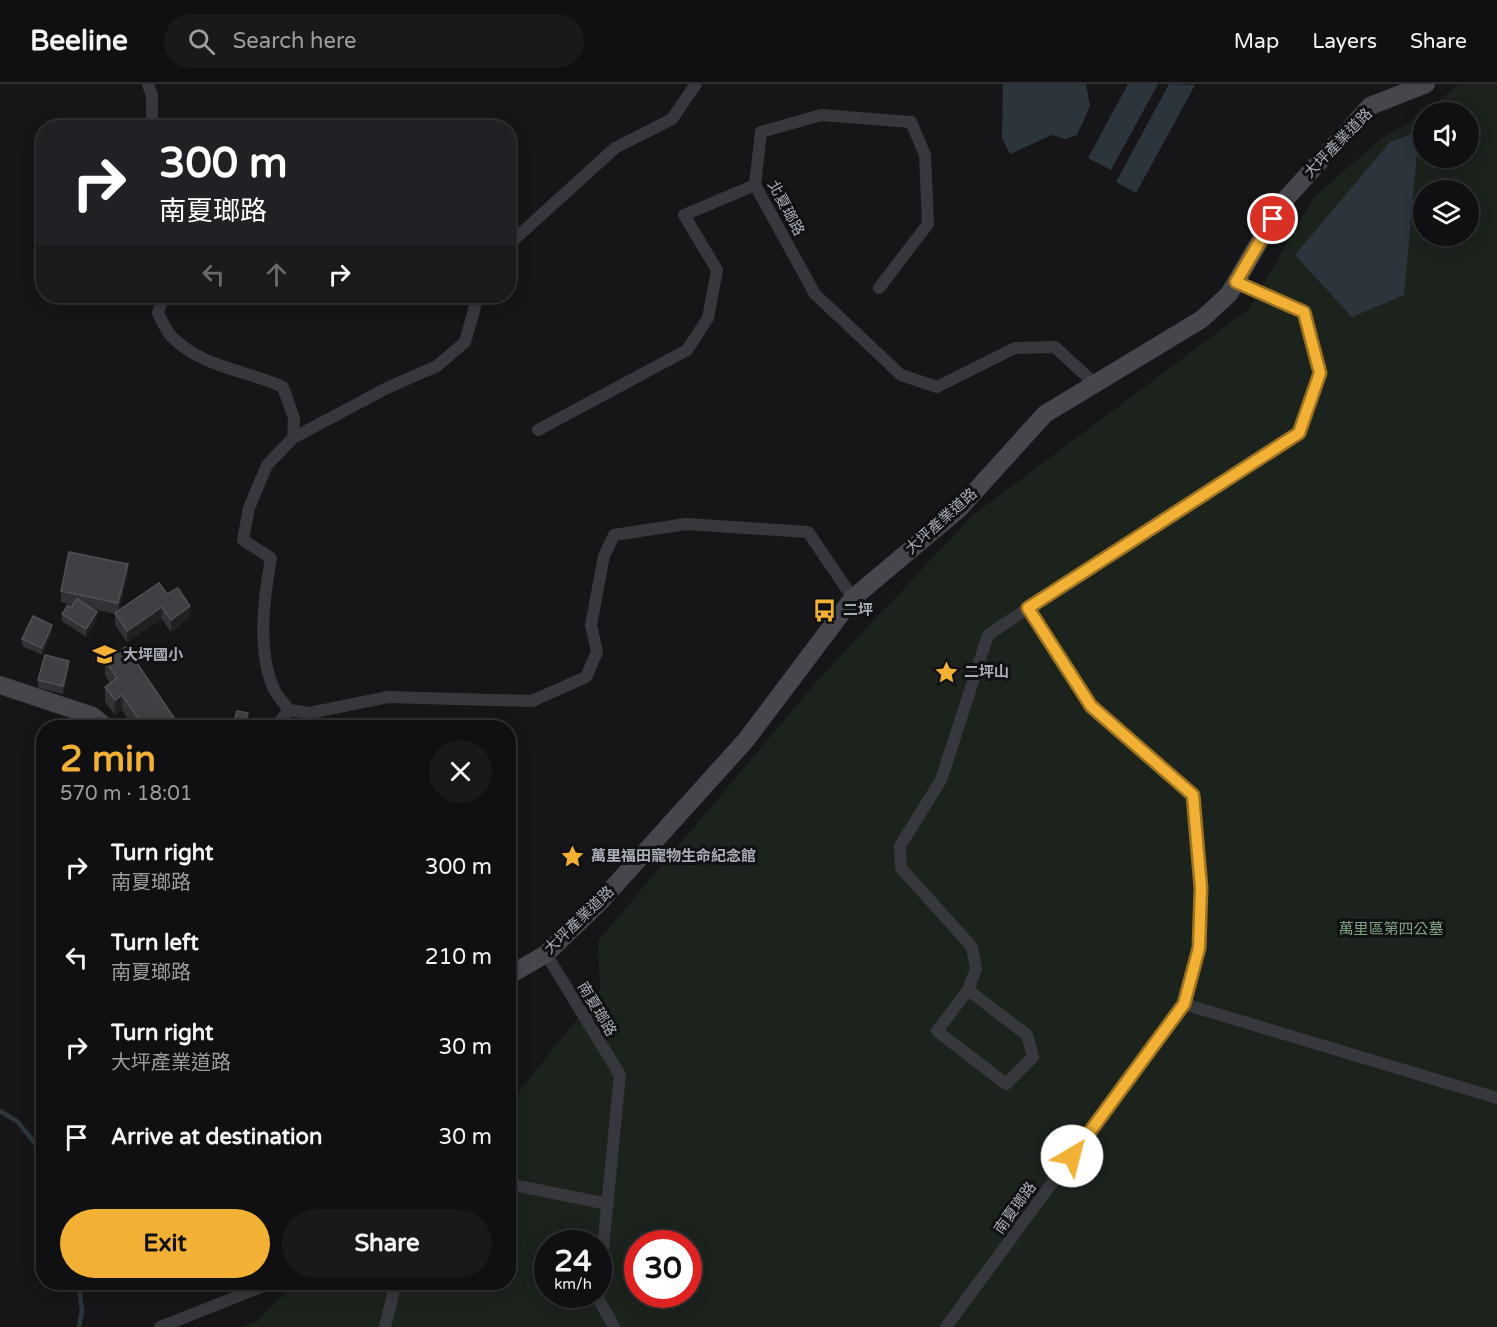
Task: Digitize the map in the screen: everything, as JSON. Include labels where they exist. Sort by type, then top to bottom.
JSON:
[{"type":"street","points":[[147,84],[152,96],[152,120]]},
{"type":"street","points":[[516,238],[615,147],[672,119],[696,84]]},
{"type":"street","name":"大坪產業道路","points":[[516,971],[546,954],[599,903],[746,740],[853,598],[959,509],[1046,414],[1202,319],[1229,294],[1282,202],[1370,106],[1426,84]]},
{"type":"street","name":"北夏瑯路","points":[[879,288],[928,224],[925,155],[911,122],[821,115],[761,132],[755,185],[815,294],[901,375],[937,387],[1015,348],[1055,347],[1095,384]]},
{"type":"street","points":[[538,430],[687,351],[708,318],[717,270],[684,215],[755,185]]},
{"type":"street","points":[[968,990],[1028,1035],[1033,1057],[1006,1084],[937,1031],[968,990],[976,969],[972,947],[901,868],[900,846],[941,780],[988,635],[1299,433],[1320,373],[1304,312],[1236,282]]},
{"type":"street","points":[[161,303],[158,313],[171,336],[218,367],[264,378],[283,387],[294,418],[293,438]]},
{"type":"street","points":[[476,303],[465,342],[437,366],[387,388],[293,438],[267,465],[249,508],[243,540],[271,558],[266,588],[265,649],[273,688],[289,710],[310,713],[388,697],[532,701],[586,677],[597,652],[591,625],[604,556],[614,535],[686,524],[808,532],[853,598]]},
{"type":"street","name":"南夏瑯路","points":[[946,1327],[1184,1004],[1199,948],[1201,888],[1193,795],[1091,706],[1028,608]]},
{"type":"street","points":[[0,685],[93,716],[98,720]]},
{"type":"street","points":[[281,720],[289,710]]},
{"type":"street","name":"南夏瑯路","points":[[546,954],[620,1075],[598,1298],[614,1327]]},
{"type":"street","points":[[1184,1004],[1497,1098]]},
{"type":"street","points":[[516,1186],[608,1204]]},
{"type":"street","points":[[160,1327],[254,1290]]},
{"type":"street","points":[[385,1327],[394,1290]]},
{"type":"green space","name":"萬里區第四公墓","points":[[1459,84],[1497,84],[1497,1327],[242,1327],[256,1322],[289,1290],[516,1290],[516,1095],[600,990],[598,941],[818,680],[973,515],[1249,309],[1313,198],[1381,139],[1413,120],[1413,168],[1479,168],[1479,102],[1437,102]]},
{"type":"shaded area","points":[[1003,84],[1086,84],[1090,106],[1077,135],[1066,139],[1052,135],[1010,154],[1002,138]]},
{"type":"shaded area","points":[[1128,84],[1158,84],[1111,170],[1088,158]]},
{"type":"shaded area","points":[[1169,84],[1195,85],[1136,193],[1116,182]]},
{"type":"shaded area","points":[[1413,133],[1413,168],[1416,168],[1404,295],[1352,317],[1295,255],[1390,142]]},
{"type":"building","points":[[69,552],[128,564],[118,603],[61,591]]},
{"type":"building","points":[[159,583],[167,594],[178,588],[190,606],[171,620],[162,607],[127,631],[115,613]]},
{"type":"building","points":[[77,599],[97,612],[86,629],[62,614],[68,605],[71,607]]},
{"type":"building","points":[[33,616],[52,625],[42,648],[22,639]]},
{"type":"building","points":[[126,647],[176,720],[139,720],[122,695],[115,700],[105,687],[117,678],[105,660]]},
{"type":"building","points":[[45,655],[69,661],[63,686],[38,680]]},
{"type":"building","points":[[237,711],[248,713],[246,720],[234,720]]},
{"type":"waterway","points":[[0,1111],[18,1122],[36,1145]]},
{"type":"waterway","points":[[79,1327],[82,1311],[80,1294]]},
{"type":"place","name":"二坪","points":[[825,610]]},
{"type":"place","name":"大坪國小","points":[[105,655]]},
{"type":"place","name":"二坪山","points":[[946,672]]},
{"type":"place","name":"萬里福田寵物生命紀念館","points":[[573,856]]},
{"type":"route","points":[[1072,1156],[1184,1004],[1199,948],[1201,888],[1199,856],[1193,795],[1091,706],[1028,608],[1299,433],[1320,373],[1304,312],[1236,282],[1273,219]]}]
